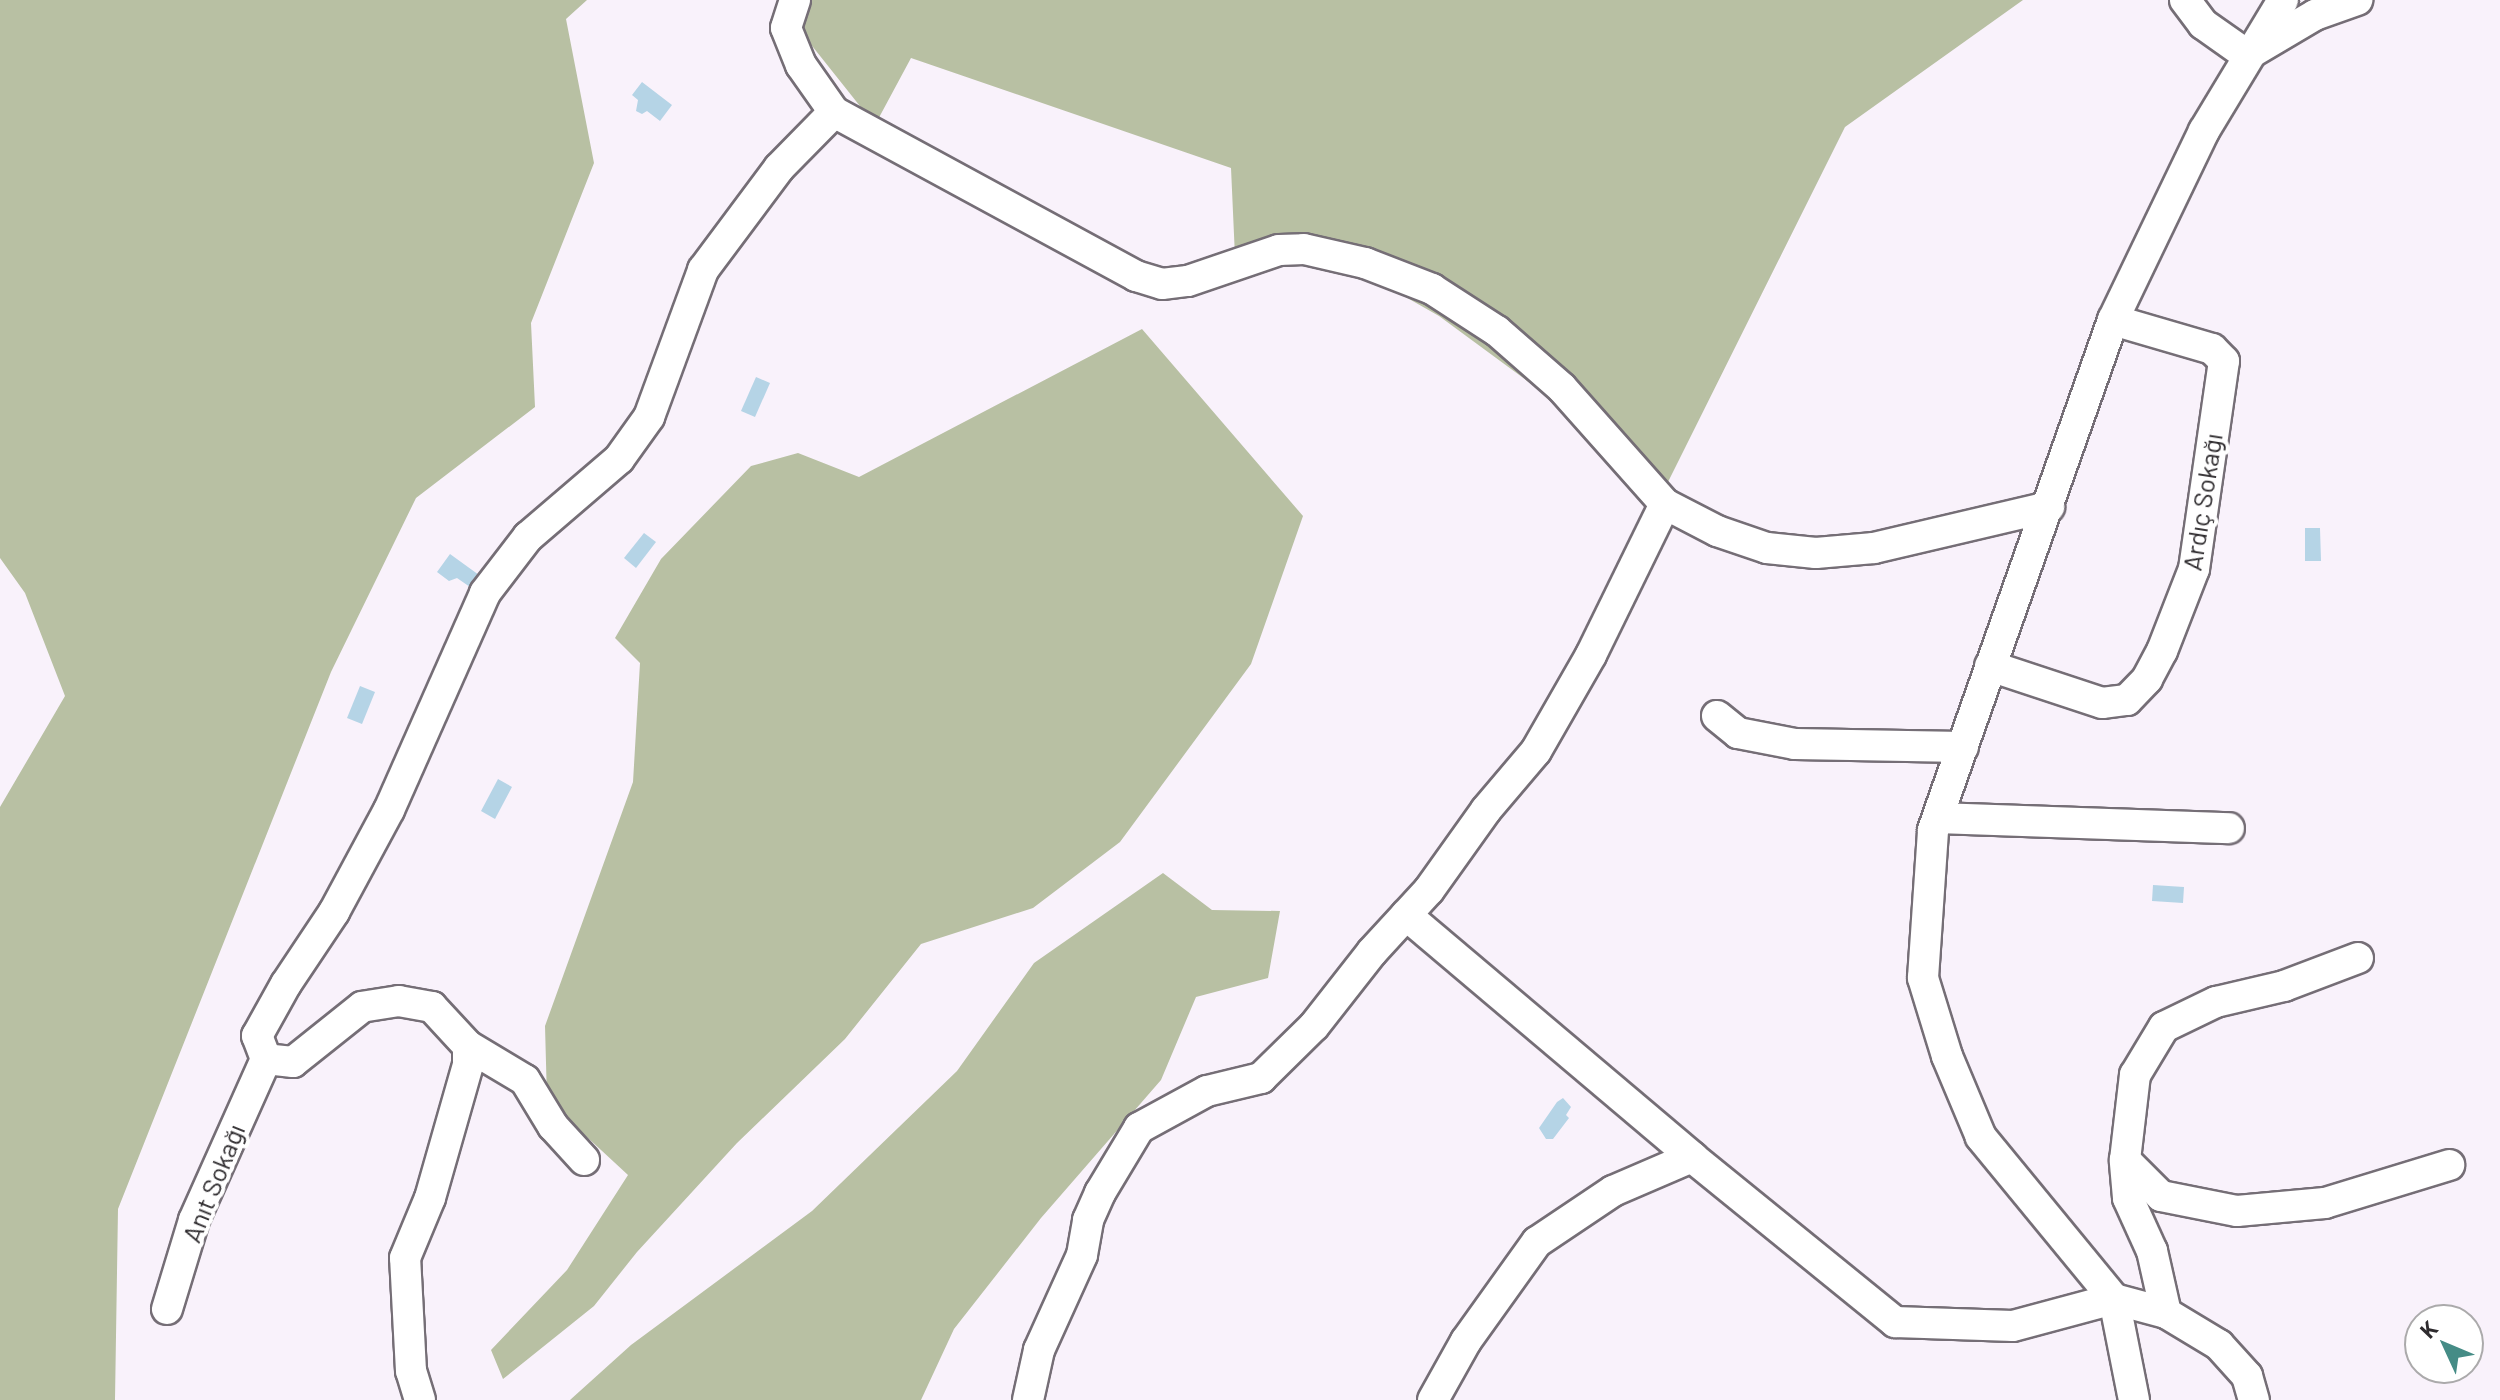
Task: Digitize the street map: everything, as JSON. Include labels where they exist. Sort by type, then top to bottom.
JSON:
[{"type":"street","points":[[795,0],[786,28],[801,65],[834,112],[1136,276],[1162,284],[1188,281],[1279,250],[1304,249],[1365,263],[1432,289],[1497,331],[1562,388],[1665,504],[1717,531],[1767,548],[1816,553],[1874,548],[2049,507]]},
{"type":"street","points":[[2185,0],[2203,24],[2247,55]]},
{"type":"street","points":[[2134,1400],[2114,1299],[1981,1137],[1947,1056],[1923,978],[1933,830],[2113,320],[2171,194],[2247,55],[2283,0]]},
{"type":"street","points":[[2247,55],[2315,15],[2357,0]]},
{"type":"street","points":[[584,1160],[553,1126],[525,1080],[468,1046],[432,1007],[399,1001],[362,1007],[293,1062],[266,1059],[257,1036],[286,984],[334,912],[389,810],[485,593],[528,537],[619,459],[649,417],[703,270],[779,168],[834,112]]},
{"type":"street","name":"Ardıç Sokağı","points":[[1990,666],[2102,703],[2127,700],[2147,679],[2162,651],[2194,569],[2224,361],[2212,349],[2113,320]]},
{"type":"street","points":[[1028,1400],[1039,1350],[1082,1255],[1088,1220],[1100,1193],[1139,1128],[1207,1091],[1261,1078],[1314,1026],[1536,751],[1591,655],[1665,504]]},
{"type":"street","points":[[1717,716],[1738,733],[1795,744],[1963,747]]},
{"type":"street","points":[[1938,818],[2229,828]]},
{"type":"street","points":[[1406,915],[1692,1157],[1895,1322],[2013,1326],[2114,1299],[2166,1313],[2219,1345],[2247,1376],[2254,1400]]},
{"type":"street","points":[[2166,1313],[2152,1251],[2128,1198],[2125,1160],[2135,1075],[2164,1027],[2216,1002],[2284,986],[2358,958]]},
{"type":"street","points":[[420,1400],[411,1371],[405,1258],[430,1198],[468,1065],[468,1046]]},
{"type":"street","name":"Anıt Sokağı","points":[[167,1309],[194,1220],[266,1059]]},
{"type":"street","points":[[1433,1400],[1466,1341],[1537,1242],[1613,1191],[1692,1157]]},
{"type":"street","points":[[2125,1160],[2161,1196],[2237,1211],[2325,1203],[2449,1165]]},
{"type":"green space","points":[[0,0],[587,0],[566,19],[594,163],[531,323],[535,407],[416,498],[331,672],[118,1209],[115,1400],[0,1400],[0,807],[65,696],[25,593],[0,558]]},
{"type":"green space","points":[[811,0],[2023,0],[1845,127],[1667,484],[1439,316],[1316,246],[1235,257],[1231,168],[911,58],[875,125],[801,32]]},
{"type":"green space","points":[[1142,329],[1303,516],[1251,664],[1120,842],[1033,908],[921,944],[845,1039],[737,1143],[637,1252],[594,1306],[503,1379],[491,1350],[567,1270],[628,1175],[547,1100],[545,1026],[633,782],[640,663],[615,638],[661,559],[751,466],[798,453],[859,477]]},
{"type":"green space","points":[[1163,873],[1212,910],[1280,911],[1268,978],[1196,997],[1161,1080],[1041,1218],[954,1329],[921,1400],[570,1400],[631,1345],[812,1211],[957,1071],[1034,963]]},
{"type":"water","points":[[642,82],[672,105],[660,121],[647,111],[642,114],[636,111],[638,100],[632,95]]},
{"type":"water","points":[[756,377],[770,383],[755,417],[741,411]]},
{"type":"water","points":[[2305,528],[2320,528],[2321,561],[2305,561]]},
{"type":"water","points":[[644,533],[656,542],[636,568],[624,558]]},
{"type":"water","points":[[450,554],[479,575],[470,587],[457,578],[449,581],[437,572]]},
{"type":"water","points":[[360,686],[375,692],[362,724],[347,718]]},
{"type":"water","points":[[498,779],[512,787],[495,819],[481,811]]},
{"type":"water","points":[[2153,885],[2184,887],[2183,903],[2152,901]]},
{"type":"water","points":[[1563,1098],[1571,1107],[1566,1115],[1569,1118],[1553,1139],[1546,1139],[1539,1128]]}]
